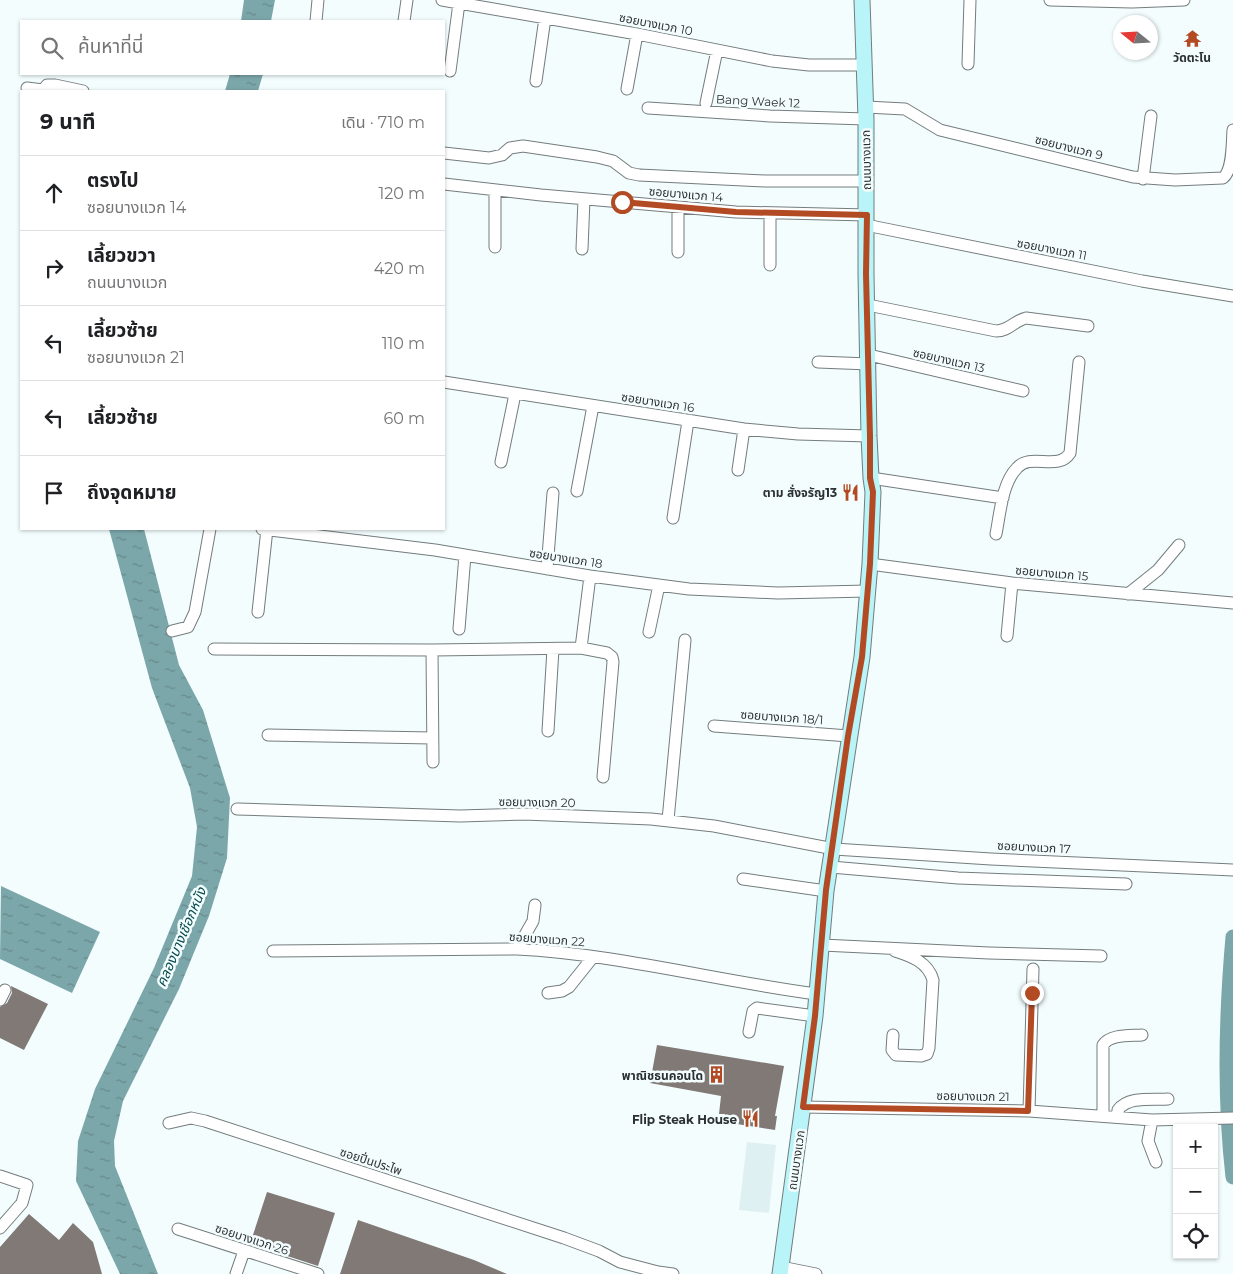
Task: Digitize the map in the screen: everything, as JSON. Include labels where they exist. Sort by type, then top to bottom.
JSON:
[{"type":"main road","name":"ถนนบางแวก","points":[[781,1270],[815,1016],[826,890],[834,848],[848,736],[862,657],[870,564],[873,492],[870,478],[866,113],[862,0]]},
{"type":"street","points":[[316,20],[318,0]]},
{"type":"street","points":[[404,20],[408,0]]},
{"type":"street","name":"ซอยบางแวก 10","points":[[442,0],[637,34],[772,61],[865,65]]},
{"type":"street","points":[[968,64],[970,0]]},
{"type":"street","points":[[1050,0],[1117,2],[1184,0]]},
{"type":"street","points":[[450,71],[459,3]]},
{"type":"street","points":[[536,81],[545,18]]},
{"type":"street","points":[[627,89],[637,34]]},
{"type":"street","points":[[706,104],[717,50]]},
{"type":"street","points":[[27,88],[43,90],[48,85],[54,84],[79,90]]},
{"type":"street","name":"Bang Waek 12","points":[[648,108],[770,116],[866,113]]},
{"type":"street","name":"ซอยบางแวก 9","points":[[866,113],[905,109],[940,130],[1143,179],[1223,178],[1229,170],[1233,130]]},
{"type":"street","points":[[1143,179],[1151,116]]},
{"type":"street","points":[[445,152],[489,158],[502,155],[510,148],[524,146],[613,161],[629,173],[639,175],[765,181],[867,181]]},
{"type":"street","name":"ซอยบางแวก 14","points":[[445,184],[678,207],[867,220]]},
{"type":"street","points":[[495,190],[495,247]]},
{"type":"street","points":[[582,249],[584,199]]},
{"type":"street","points":[[678,207],[678,252]]},
{"type":"street","points":[[770,212],[770,265]]},
{"type":"street","name":"ซอยบางแวก 11","points":[[867,220],[1142,281],[1233,296]]},
{"type":"street","points":[[868,305],[996,331],[1004,331],[1018,320],[1026,318],[1088,326]]},
{"type":"street","name":"ซอยบางแวก 13","points":[[818,362],[869,360],[1023,391]]},
{"type":"street","points":[[996,534],[1003,498],[1011,475],[1018,466],[1027,462],[1055,462],[1066,459],[1070,453],[1079,362]]},
{"type":"street","name":"ซอยบางแวก 16","points":[[445,382],[744,429],[798,434],[870,436]]},
{"type":"street","points":[[501,462],[515,394]]},
{"type":"street","points":[[577,492],[592,406]]},
{"type":"street","points":[[673,518],[688,421]]},
{"type":"street","points":[[738,470],[744,429]]},
{"type":"street","points":[[870,478],[1003,498]]},
{"type":"street","points":[[547,569],[554,493]]},
{"type":"street","points":[[172,632],[188,627],[195,612],[210,530]]},
{"type":"street","points":[[258,612],[267,530]]},
{"type":"street","name":"ซอยบางแวก 18","points":[[275,530],[465,555],[590,576],[659,585],[709,590],[778,593],[868,591]]},
{"type":"street","points":[[1128,594],[1158,570],[1178,545]]},
{"type":"street","points":[[459,629],[465,555]]},
{"type":"street","name":"ซอยบางแวก 15","points":[[870,564],[1012,583],[1233,603]]},
{"type":"street","points":[[581,648],[590,576]]},
{"type":"street","points":[[1007,636],[1012,583]]},
{"type":"street","points":[[649,632],[659,585]]},
{"type":"street","points":[[668,820],[685,640]]},
{"type":"street","points":[[214,649],[432,650],[581,648],[607,653],[612,657],[613,662],[603,777]]},
{"type":"street","points":[[548,731],[552,649]]},
{"type":"street","points":[[432,650],[433,762]]},
{"type":"street","name":"ซอยบางแวก 18/1","points":[[714,726],[848,736]]},
{"type":"street","points":[[268,735],[432,738]]},
{"type":"street","name":"ซอยบางแวก 20","points":[[237,809],[460,816],[524,814],[668,820],[714,826],[834,848]]},
{"type":"street","name":"ซอยบางแวก 17","points":[[834,848],[1229,870]]},
{"type":"street","points":[[831,867],[958,878],[1126,884]]},
{"type":"street","points":[[743,879],[826,890]]},
{"type":"street","points":[[516,949],[533,921],[535,905]]},
{"type":"street","points":[[822,945],[1102,956]]},
{"type":"street","points":[[886,949],[922,963],[931,973],[933,980],[929,1048],[927,1054],[921,1056],[896,1055],[892,1050],[894,1035]]},
{"type":"street","name":"ซอยบางแวก 22","points":[[273,951],[547,950],[746,984],[817,994]]},
{"type":"street","points":[[548,993],[562,991],[569,987],[593,957]]},
{"type":"street","points":[[1028,1111],[1033,969]]},
{"type":"street","points":[[749,1032],[753,1011],[757,1008],[815,1016]]},
{"type":"street","points":[[1103,1116],[1103,1045],[1106,1040],[1112,1038],[1142,1035]]},
{"type":"street","points":[[1118,1117],[1118,1110],[1121,1105],[1130,1101],[1168,1099]]},
{"type":"street","name":"ซอยบางแวก 21","points":[[803,1107],[1028,1111],[1152,1120],[1233,1118]]},
{"type":"street","name":"ซอยปิ่นประไพ","points":[[169,1123],[191,1118],[205,1122],[564,1238],[599,1251],[620,1262],[673,1274]]},
{"type":"street","points":[[1152,1120],[1148,1141],[1156,1162]]},
{"type":"street","points":[[0,1176],[27,1185],[22,1203],[0,1228]]},
{"type":"street","name":"ซอยบางแวก 26","points":[[178,1229],[318,1274]]},
{"type":"street","points":[[236,1274],[244,1251]]},
{"type":"street","points":[[781,1270],[816,1274]]},
{"type":"shaded area","points":[[747,1142],[776,1145],[769,1213],[739,1210]]},
{"type":"water","points":[[244,0],[275,0],[271,20],[241,20]]},
{"type":"water","points":[[230,75],[263,75],[258,90],[225,90]]},
{"type":"water","name":"คลองบางเชือกหนัง","points":[[109,530],[144,530],[179,665],[203,710],[230,798],[227,858],[209,916],[179,989],[123,1101],[114,1141],[115,1166],[158,1274],[120,1274],[76,1181],[78,1141],[95,1089],[154,968],[192,876],[197,827],[190,788],[152,688]]},
{"type":"water","points":[[1,886],[100,932],[72,993],[0,959]]},
{"type":"building","points":[[11,986],[48,1004],[24,1050],[0,1038],[0,1007],[7,1003],[12,993]]},
{"type":"building","name":"พาณิชธนคอนโด","points":[[657,1045],[784,1066],[775,1116],[777,1116],[775,1130],[724,1122],[725,1114],[719,1114],[721,1096],[650,1083]]},
{"type":"building","points":[[267,1192],[335,1213],[318,1266],[250,1244]]},
{"type":"building","points":[[29,1214],[59,1240],[73,1223],[93,1242],[102,1274],[0,1274],[0,1247]]},
{"type":"building","points":[[358,1220],[474,1260],[507,1274],[340,1274]]},
{"type":"waterway","points":[[1233,937],[1227,1057],[1228,1117],[1233,1177]]},
{"type":"place","name":"วัดตะโน","points":[[1192,38]]},
{"type":"place","name":"ตาม สั่งจรัญ13","points":[[851,492]]},
{"type":"place","name":"พาณิชธนคอนโด","points":[[717,1075]]},
{"type":"place","name":"Flip Steak House","points":[[751,1119]]},
{"type":"route","points":[[622,202],[736,212],[867,215],[866,274],[870,478],[873,492],[870,564],[862,657],[848,736],[834,848],[826,890],[815,1016],[803,1107],[1028,1111],[1032,993]]}]
